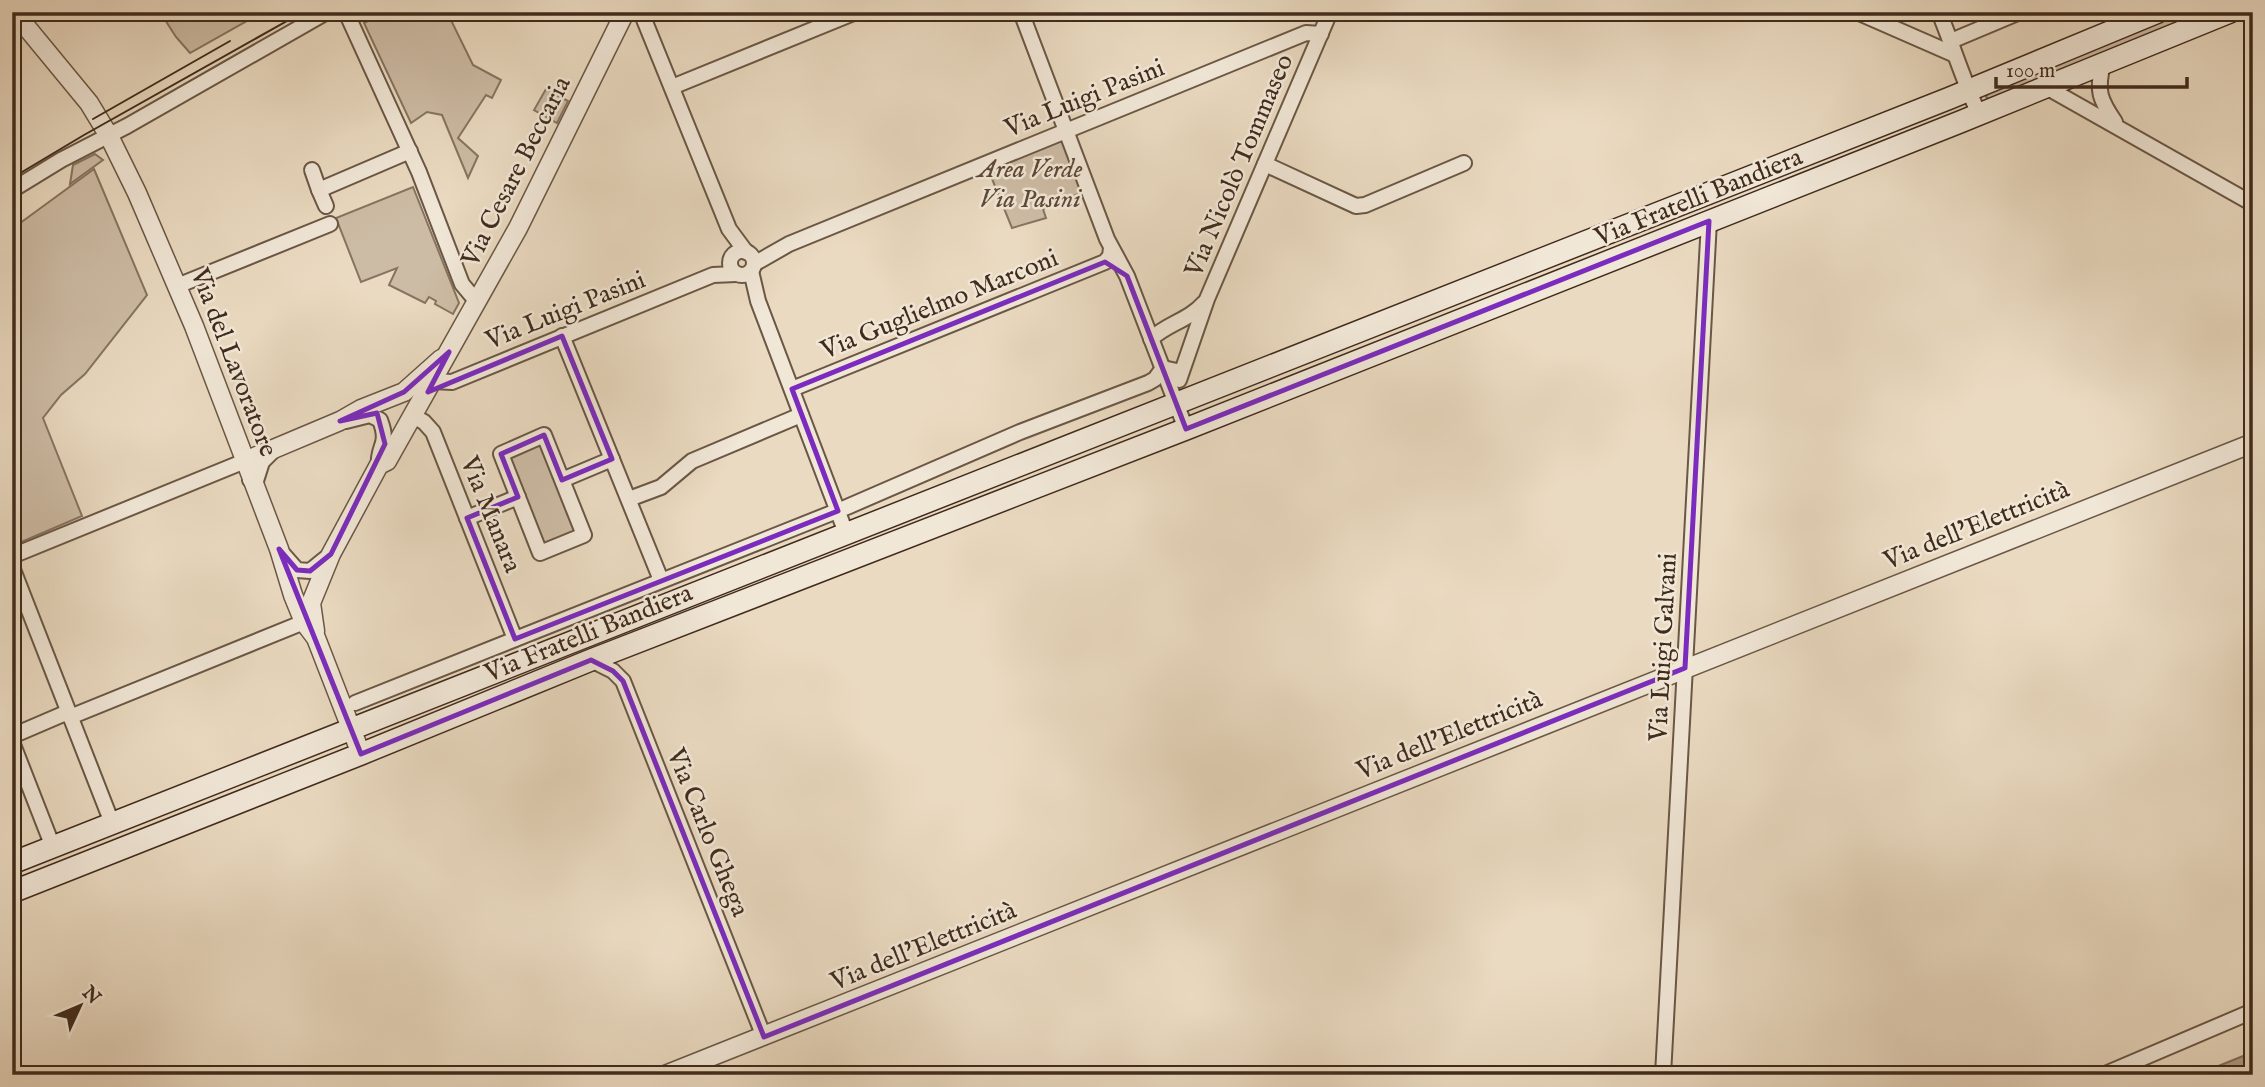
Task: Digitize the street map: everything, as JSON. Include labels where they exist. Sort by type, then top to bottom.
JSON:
[{"type":"main road","name":"Via Fratelli Bandiera","points":[[12,863],[846,533],[1175,399],[2158,12]]},
{"type":"main road","name":"Via Fratelli Bandiera","points":[[12,892],[591,660],[1186,429],[2230,12]]},
{"type":"street","name":"Via del Lavoratore","points":[[14,12],[73,82],[108,136],[153,228],[177,286],[237,464],[255,484],[293,595],[304,622],[316,638],[361,754]]},
{"type":"street","points":[[12,190],[327,12]]},
{"type":"street","points":[[346,12],[410,151],[462,284],[477,302]]},
{"type":"street","name":"Via Cesare Beccaria","points":[[316,638],[311,603],[331,554],[379,465],[387,461],[518,228],[625,12]]},
{"type":"street","points":[[641,12],[758,301],[846,533]]},
{"type":"street","points":[[672,87],[856,12]]},
{"type":"street","points":[[1021,12],[1111,248],[1124,270],[1186,429]]},
{"type":"street","name":"Via Nicolò Tommaseo","points":[[1175,399],[1192,323],[1207,299],[1330,12]]},
{"type":"street","points":[[1857,12],[1952,48],[2020,12]]},
{"type":"street","points":[[1939,12],[1979,114]]},
{"type":"street","name":"Via Luigi Pasini","points":[[433,381],[452,382],[1306,33],[1321,34]]},
{"type":"street","points":[[2103,64],[2098,81],[2101,102],[2118,126]]},
{"type":"street","points":[[2046,87],[2253,204]]},
{"type":"street","points":[[319,190],[410,151]]},
{"type":"street","points":[[1265,164],[1356,206],[1365,205],[1464,163]]},
{"type":"street","points":[[312,170],[326,206]]},
{"type":"street","name":"Via Luigi Galvani","points":[[1663,1075],[1709,221]]},
{"type":"street","points":[[177,286],[330,224]]},
{"type":"street","points":[[1111,248],[1110,256],[1105,262],[1124,270]]},
{"type":"street","name":"Via Guglielmo Marconi","points":[[792,389],[1105,262]]},
{"type":"street","name":"Via Nicolò Tommaseo","points":[[1151,339],[1161,330],[1192,323]]},
{"type":"street","points":[[562,336],[661,580]]},
{"type":"street","name":"Via Cesare Beccaria","points":[[237,464],[404,392],[449,352]]},
{"type":"street","points":[[1163,368],[1181,372]]},
{"type":"street","name":"Via Fratelli Bandiera","points":[[355,703],[838,511],[1020,432],[1148,383],[1163,368]]},
{"type":"street","points":[[340,421],[370,415],[380,420],[385,444],[378,456],[379,465]]},
{"type":"street","points":[[629,499],[661,486],[692,461],[800,415]]},
{"type":"street","name":"Via Manara","points":[[413,416],[424,422],[433,432],[515,639]]},
{"type":"street","points":[[544,435],[562,480],[584,535],[540,553],[500,454],[544,435]]},
{"type":"street","name":"Via dell'Elettricità","points":[[665,1075],[2253,443]]},
{"type":"street","points":[[255,484],[262,462],[275,449]]},
{"type":"street","points":[[562,480],[612,459]]},
{"type":"street","points":[[12,556],[237,464]]},
{"type":"street","points":[[467,518],[518,498]]},
{"type":"street","points":[[279,549],[297,570],[310,571],[331,554]]},
{"type":"street","points":[[12,567],[112,823]]},
{"type":"street","points":[[12,736],[304,622]]},
{"type":"street","name":"Via Carlo Ghega","points":[[591,660],[613,671],[622,681],[764,1037]]},
{"type":"street","points":[[12,742],[53,847]]},
{"type":"street","points":[[2103,1075],[2253,1011]]},
{"type":"highlighted area","points":[[1709,221],[1685,668],[764,1037],[623,681],[613,671],[591,660],[361,754],[279,549],[297,570],[310,571],[331,554],[385,444],[377,413],[340,421],[404,392],[449,352],[428,392],[562,336],[612,459],[562,480],[544,435],[501,454],[518,497],[467,518],[515,639],[838,511],[792,389],[1105,262],[1127,276],[1186,429]]},
{"type":"green space","points":[[160,12],[263,12],[190,53]]},
{"type":"green space","points":[[365,12],[447,12],[473,65],[501,80],[492,98],[486,95],[458,138],[478,156],[468,178],[442,115],[427,112],[411,123],[364,23],[368,21]]},
{"type":"green space","points":[[2182,12],[2208,12],[1990,100],[1986,97],[1989,92]]},
{"type":"green space","points":[[546,89],[568,101],[557,123],[534,110]]},
{"type":"green space","name":"Area Verde Via Pasini","points":[[1063,139],[1083,192],[1043,209],[1046,218],[1012,228],[988,169]]},
{"type":"green space","points":[[95,154],[103,160],[70,184],[73,165]]},
{"type":"green space","points":[[94,169],[147,295],[85,374],[61,395],[43,418],[82,516],[12,546],[12,229]]},
{"type":"green space","points":[[413,187],[459,303],[453,314],[435,304],[436,301],[429,297],[425,303],[389,285],[397,268],[361,282],[336,218]]},
{"type":"green space","points":[[541,443],[577,532],[545,545],[508,456]]},
{"type":"shaded area","points":[[2253,1052],[2253,1075],[2196,1075]]},
{"type":"tram line","points":[[12,178],[303,12]]},
{"type":"tram line","points":[[93,119],[230,41]]}]
